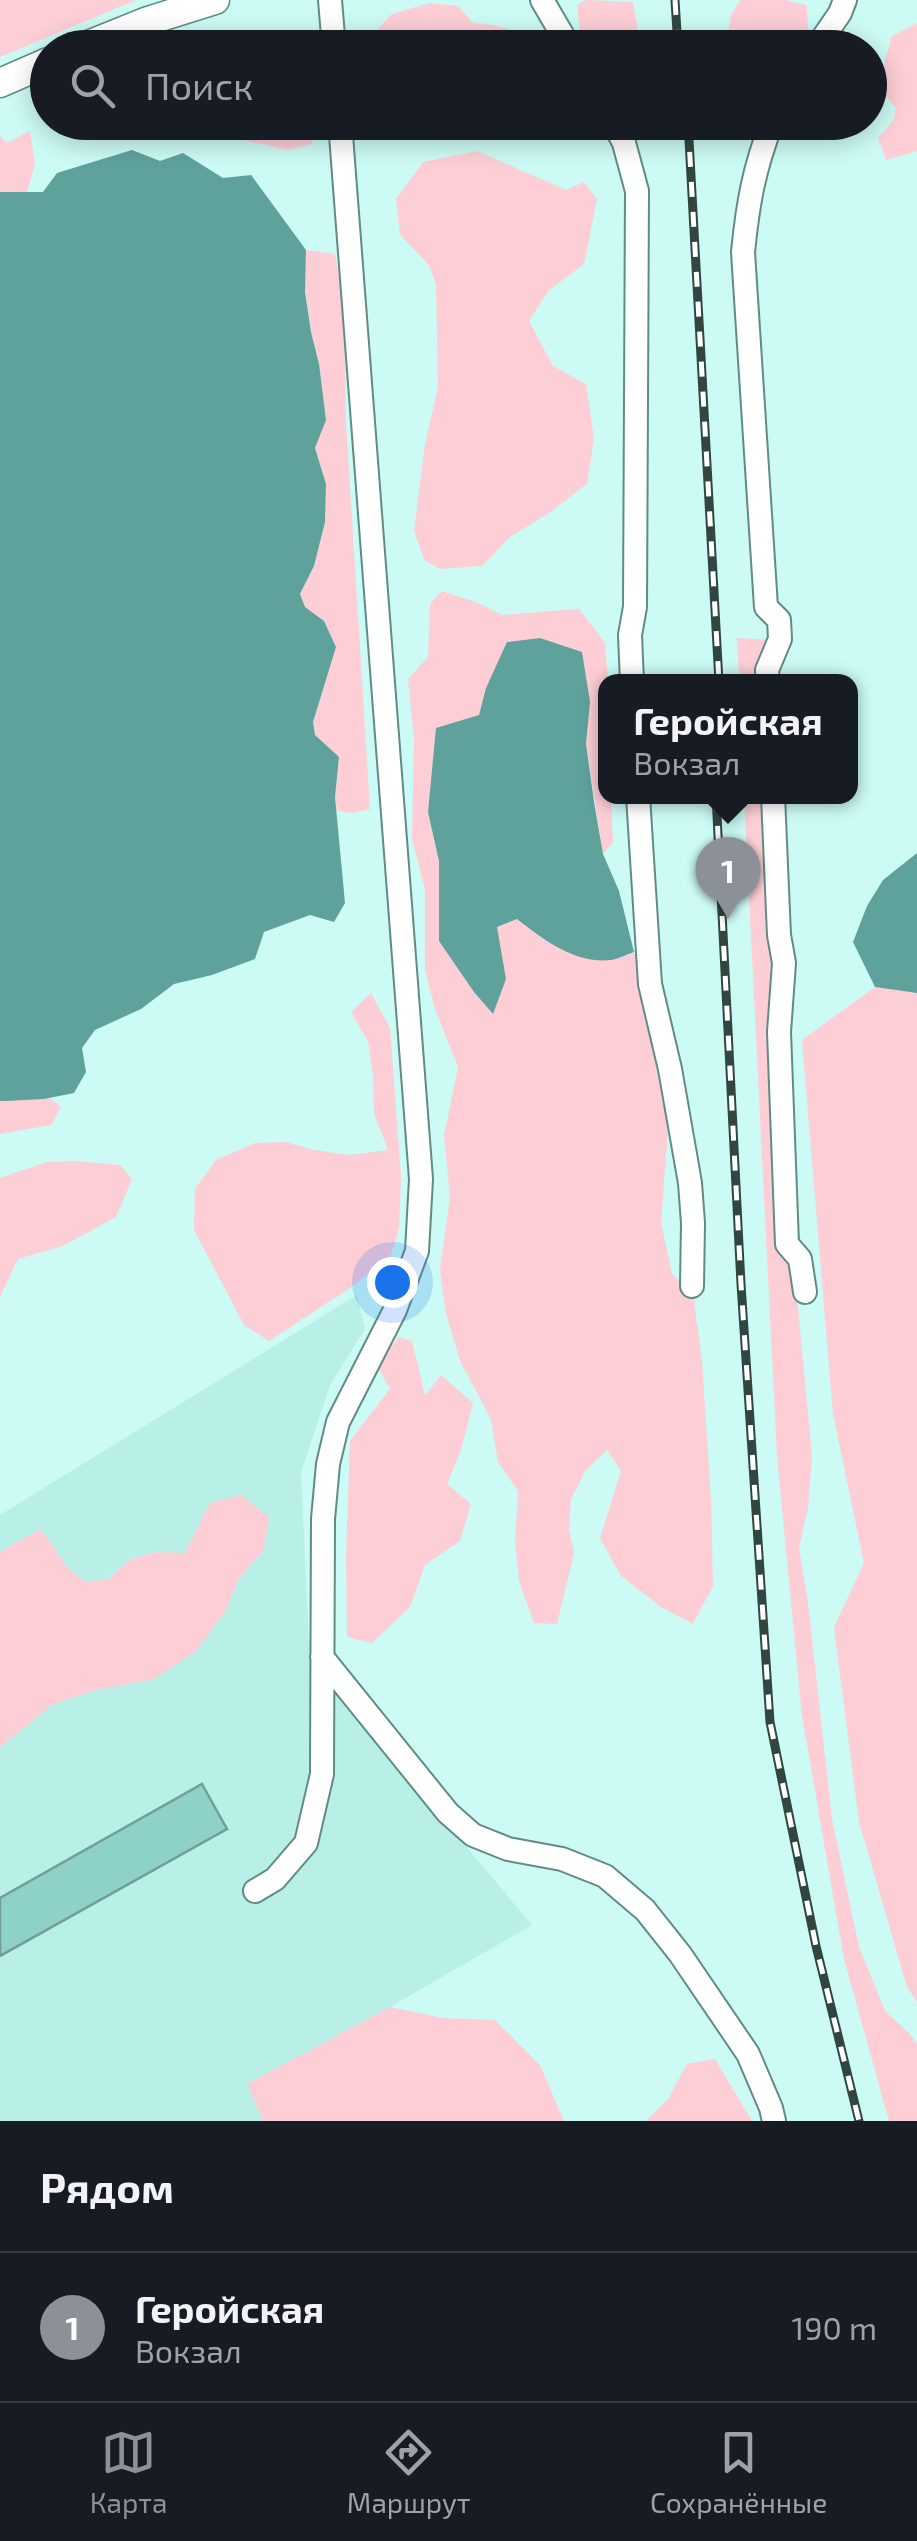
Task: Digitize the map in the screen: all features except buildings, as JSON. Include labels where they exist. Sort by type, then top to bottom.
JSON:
[{"type":"main road","points":[[124,30],[215,0]]},
{"type":"main road","points":[[0,83],[30,70]]},
{"type":"street","points":[[330,0],[332,30]]},
{"type":"street","points":[[542,0],[560,30]]},
{"type":"street","points":[[828,30],[845,0]]},
{"type":"street","points":[[255,1891],[275,1879],[306,1843],[322,1774],[323,1519],[328,1464],[338,1422],[395,1310],[417,1251],[422,1179],[341,140]]},
{"type":"street","points":[[622,140],[637,191],[632,674]]},
{"type":"street","points":[[766,140],[748,200],[744,252],[766,607],[779,620],[780,639],[767,674]]},
{"type":"street","points":[[639,804],[650,984],[690,1183],[694,1223],[692,1286]]},
{"type":"street","points":[[773,804],[779,934],[784,962],[778,1032],[788,1244],[800,1259],[805,1292]]},
{"type":"street","points":[[322,1658],[448,1813],[474,1835],[508,1849],[562,1859],[605,1876],[645,1910],[748,2054],[774,2121]]},
{"type":"shaded area","points":[[0,0],[136,0],[64,30],[30,30],[30,44],[0,57]]},
{"type":"shaded area","points":[[586,0],[633,2],[638,30],[580,30],[577,5]]},
{"type":"shaded area","points":[[740,0],[786,0],[807,5],[808,30],[729,30],[731,15]]},
{"type":"shaded area","points":[[429,3],[458,6],[473,23],[512,30],[377,30],[392,14]]},
{"type":"shaded area","points":[[917,23],[917,151],[886,160],[879,140],[887,140],[887,128],[896,108],[887,98],[887,54],[892,36]]},
{"type":"shaded area","points":[[30,131],[35,164],[27,192],[0,192],[0,136],[7,143]]},
{"type":"shaded area","points":[[244,140],[313,140],[312,144],[288,150]]},
{"type":"shaded area","points":[[477,151],[566,190],[584,182],[597,199],[584,264],[548,291],[529,321],[553,366],[586,384],[594,439],[587,484],[510,537],[482,566],[440,569],[425,561],[414,531],[425,445],[438,387],[436,284],[429,265],[400,235],[396,199],[423,162]]},
{"type":"shaded area","points":[[306,250],[335,254],[344,304],[346,423],[370,809],[352,813],[337,811],[339,757],[315,735],[313,722],[336,647],[324,621],[305,607],[300,594],[314,566],[325,522],[326,484],[315,448],[326,420],[305,291]]},
{"type":"shaded area","points":[[442,591],[502,615],[579,609],[605,643],[607,674],[598,674],[598,804],[611,804],[613,842],[603,854],[586,744],[590,702],[486,688],[479,715],[428,812],[439,861],[439,941],[492,1013],[506,979],[496,927],[517,918],[543,939],[612,960],[634,952],[658,1020],[671,1089],[661,1223],[672,1273],[694,1299],[702,1361],[713,1586],[693,1624],[661,1607],[621,1576],[600,1538],[621,1471],[607,1450],[586,1470],[571,1499],[569,1530],[574,1553],[557,1624],[534,1623],[519,1581],[515,1542],[518,1491],[498,1462],[491,1419],[460,1361],[446,1313],[440,1269],[450,1197],[444,1135],[458,1067],[435,1009],[425,970],[425,889],[412,839],[414,739],[408,679],[428,657],[430,604]]},
{"type":"shaded area","points":[[737,638],[773,640],[757,661],[758,674],[739,674]]},
{"type":"shaded area","points":[[744,804],[767,804],[778,1251],[794,1265],[812,1457],[808,1508],[799,1548],[832,1819],[859,1947],[885,2011],[917,2044],[917,2121],[889,2121],[844,1959],[802,1716],[777,1456]]},
{"type":"shaded area","points":[[875,987],[917,993],[917,2002],[907,1987],[859,1822],[834,1627],[864,1563],[833,1414],[802,1040]]},
{"type":"shaded area","points":[[371,993],[390,1028],[401,1177],[399,1228],[391,1255],[353,1286],[269,1341],[244,1325],[194,1230],[195,1189],[216,1160],[255,1143],[286,1142],[350,1155],[388,1150],[374,1113],[368,1041],[351,1012]]},
{"type":"shaded area","points":[[49,1098],[61,1107],[51,1125],[0,1134],[0,1101]]},
{"type":"shaded area","points":[[47,1162],[120,1165],[132,1179],[116,1217],[63,1246],[18,1259],[0,1297],[0,1178]]},
{"type":"shaded area","points":[[357,1295],[365,1329],[330,1385],[301,1472],[310,1666],[332,1687],[532,1925],[248,2084],[263,2121],[0,2121],[0,1747],[52,1705],[92,1691],[225,1612],[238,1580],[264,1549],[210,1503],[185,1553],[155,1552],[131,1559],[106,1580],[84,1582],[68,1568],[41,1529],[0,1552],[0,1515]]},
{"type":"shaded area","points":[[398,1337],[412,1341],[425,1396],[441,1375],[473,1403],[447,1484],[471,1504],[460,1541],[425,1565],[410,1607],[372,1643],[347,1637],[350,1441],[390,1389],[378,1368]]},
{"type":"shaded area","points":[[241,1495],[269,1517],[264,1549],[238,1580],[225,1612],[196,1651],[154,1679],[92,1691],[52,1705],[0,1747],[0,1552],[41,1529],[68,1568],[84,1581],[107,1580],[131,1559],[155,1552],[185,1553],[210,1503]]},
{"type":"shaded area","points":[[390,2007],[443,2018],[495,2020],[540,2065],[564,2121],[263,2121],[247,2084]]},
{"type":"shaded area","points":[[715,2059],[752,2121],[646,2121],[668,2099],[687,2064]]},
{"type":"water","points":[[132,150],[160,161],[183,153],[223,178],[251,175],[306,250],[305,292],[326,420],[315,448],[326,484],[325,522],[314,566],[300,594],[305,607],[324,621],[336,647],[313,722],[315,735],[339,757],[335,797],[345,903],[334,922],[310,915],[264,932],[255,959],[174,984],[141,1009],[95,1030],[82,1048],[86,1072],[74,1093],[0,1101],[0,192],[43,192],[57,173]]},
{"type":"water","points":[[540,638],[582,652],[590,702],[586,744],[603,854],[619,891],[634,952],[611,960],[585,958],[549,942],[517,919],[497,927],[506,979],[493,1014],[439,941],[439,861],[428,812],[436,728],[479,715],[486,688],[507,642]]},
{"type":"water","points":[[917,853],[917,993],[875,987],[853,942],[867,906],[883,880]]},
{"type":"railway","points":[[675,0],[677,30]]},
{"type":"railway","points":[[689,140],[719,674]]},
{"type":"railway","points":[[716,804],[741,1284],[770,1722],[816,1946],[859,2121]]},
{"type":"place","name":"Геройская","points":[[728,919]]}]
